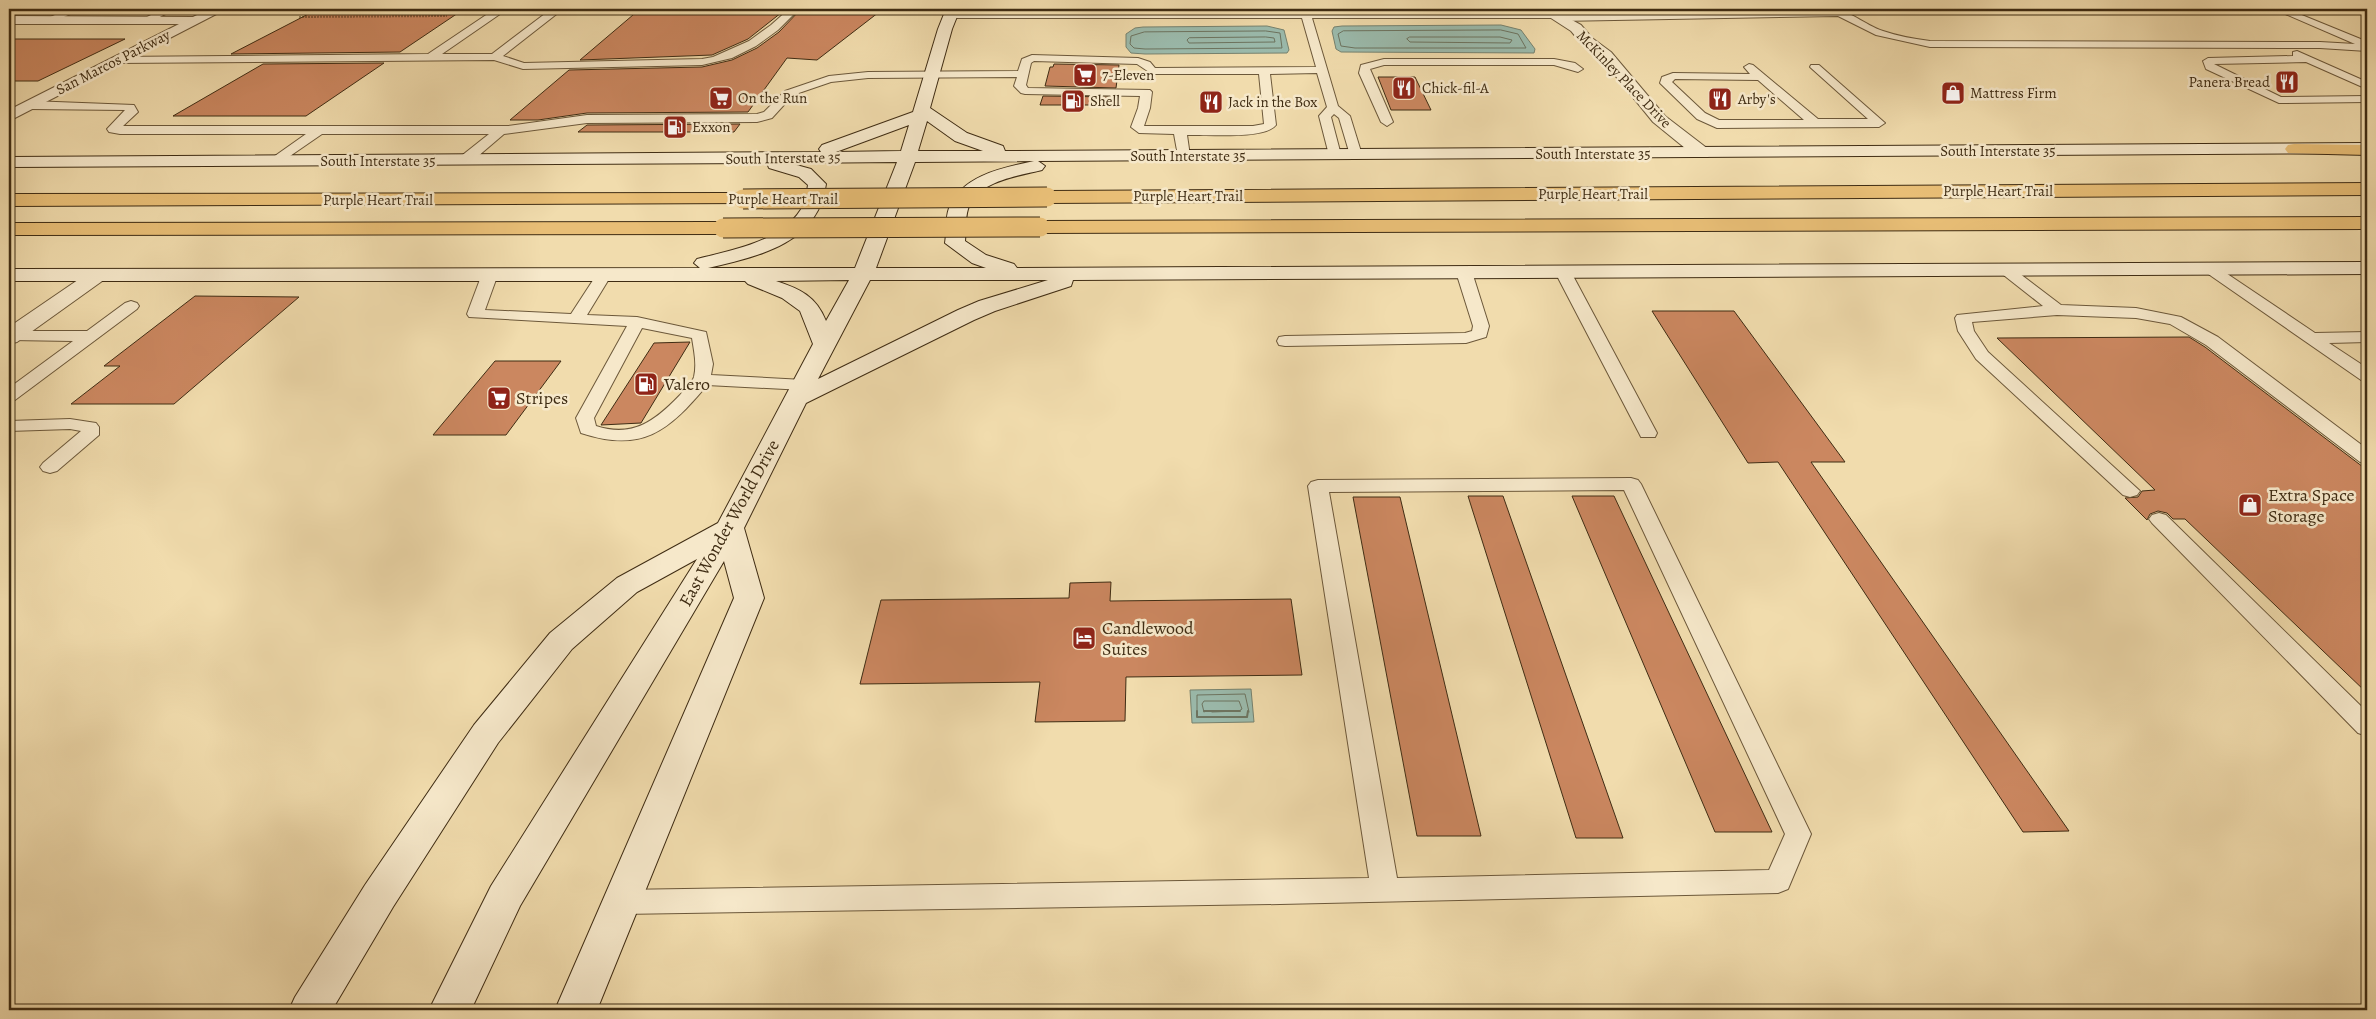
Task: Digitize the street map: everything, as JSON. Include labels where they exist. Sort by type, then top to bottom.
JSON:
[{"type":"highway","points":[[2294,149],[2367,149]]},
{"type":"highway","name":"Purple Heart Trail","points":[[9,200],[742,199],[2367,189]]},
{"type":"highway","name":"Purple Heart Trail","points":[[9,229],[2367,223]]},
{"type":"main road","name":"San Marcos Parkway","points":[[9,116],[194,20],[219,9]]},
{"type":"main road","name":"East Wonder World Drive","points":[[450,1010],[505,897],[730,528],[824,344],[863,274],[908,157],[951,13]]},
{"type":"main road","name":"McKinley Place Drive","points":[[1552,14],[1576,28],[1587,41],[1606,55],[1659,119],[1702,153]]},
{"type":"main road","points":[[9,20],[194,20]]},
{"type":"main road","points":[[796,158],[840,146],[921,113],[961,137],[1018,156]]},
{"type":"main road","name":"South Interstate 35","points":[[9,162],[2294,149]]},
{"type":"main road","points":[[1024,274],[979,259],[956,243],[959,208],[973,189],[987,181],[1020,170],[1089,156]]},
{"type":"main road","points":[[654,274],[739,255],[775,242],[802,221],[817,195],[817,184],[805,173],[747,159]]},
{"type":"main road","points":[[9,275],[1090,274],[2367,268]]},
{"type":"main road","points":[[736,274],[790,294],[810,308],[824,344]]},
{"type":"main road","points":[[801,392],[987,306],[1090,274]]},
{"type":"main road","points":[[10,336],[98,275]]},
{"type":"main road","points":[[310,1010],[379,896],[486,734],[561,641],[627,585],[730,528],[750,598],[576,1010]]},
{"type":"lane","points":[[49,20],[76,9]]},
{"type":"lane","points":[[146,20],[170,9]]},
{"type":"lane","points":[[116,60],[495,58],[523,66],[702,62],[734,54],[775,26],[794,9]]},
{"type":"lane","points":[[1714,9],[1724,15]]},
{"type":"lane","points":[[2280,9],[2367,47]]},
{"type":"lane","points":[[430,58],[500,10],[558,10]]},
{"type":"lane","points":[[495,58],[558,10]]},
{"type":"lane","points":[[951,13],[1724,15],[1836,11],[1861,27],[1880,35],[1930,44],[2367,47]]},
{"type":"lane","points":[[1306,15],[1333,108],[1344,116],[1356,155]]},
{"type":"lane","points":[[2276,45],[2367,86]]},
{"type":"lane","points":[[1146,92],[1032,93],[1020,86],[1026,61],[1032,58],[1138,62],[1146,64],[1152,71],[1321,70]]},
{"type":"lane","points":[[2306,113],[2210,67],[2208,61],[2307,59]]},
{"type":"lane","points":[[1387,122],[1364,70],[1365,67],[1375,64],[1554,62],[1571,65],[1578,69]]},
{"type":"lane","points":[[1749,67],[1815,123]]},
{"type":"lane","points":[[1760,77],[1673,76],[1666,79],[1666,83],[1688,106],[1701,116],[1717,124],[1879,123],[1815,67]]},
{"type":"lane","points":[[1152,71],[1144,108],[1137,127],[1139,129],[1180,131],[1253,130],[1264,129],[1270,125],[1264,71]]},
{"type":"lane","points":[[30,105],[130,107],[132,112],[113,129],[120,130],[501,130],[586,119],[757,118],[768,116],[789,93],[829,79],[868,75],[1022,74]]},
{"type":"lane","points":[[2279,100],[2367,99]]},
{"type":"lane","points":[[1333,108],[1325,116],[1335,155]]},
{"type":"lane","points":[[277,161],[319,130]]},
{"type":"lane","points":[[466,160],[501,130]]},
{"type":"lane","points":[[1180,131],[1184,156]]},
{"type":"lane","points":[[2209,268],[2367,376]]},
{"type":"lane","points":[[2006,270],[2057,310]]},
{"type":"lane","points":[[1285,341],[1466,338],[1480,334],[1482,326],[1464,272]]},
{"type":"lane","points":[[1563,272],[1648,433]]},
{"type":"lane","points":[[490,274],[475,314],[483,316],[637,322],[700,335],[704,364],[702,380],[671,415],[649,429],[624,436],[600,434],[587,429],[585,418],[637,322]]},
{"type":"lane","points":[[576,319],[604,274]]},
{"type":"lane","points":[[9,396],[131,306]]},
{"type":"lane","points":[[2130,491],[1982,355],[1966,331],[1963,318],[2057,310],[2136,312],[2175,320],[2212,341],[2367,458]]},
{"type":"lane","points":[[10,336],[90,336]]},
{"type":"lane","points":[[2312,338],[2367,337]]},
{"type":"lane","points":[[702,380],[801,392]]},
{"type":"lane","points":[[9,426],[70,424],[90,427],[90,435],[50,467]]},
{"type":"lane","points":[[621,902],[1384,890],[1778,881],[1798,834],[1630,484],[1318,486],[1384,890]]},
{"type":"lane","points":[[2159,519],[2367,727]]},
{"type":"path","points":[[299,17],[456,16]]},
{"type":"water","points":[[1501,25],[1521,30],[1535,49],[1534,53],[1341,52],[1336,49],[1332,31],[1334,27],[1342,26]]},
{"type":"water","points":[[1267,26],[1284,30],[1289,50],[1287,53],[1145,54],[1131,53],[1126,47],[1126,34],[1135,28]]},
{"type":"water","points":[[1251,689],[1254,722],[1192,723],[1190,690]]},
{"type":"building","points":[[318,9],[464,9],[400,52],[231,54]]},
{"type":"building","points":[[640,9],[786,9],[748,39],[712,55],[580,60]]},
{"type":"building","points":[[801,9],[883,9],[817,60],[787,58],[748,112],[587,113],[538,120],[510,120],[569,70],[702,67],[732,60],[757,48],[779,32]]},
{"type":"building","points":[[9,39],[125,39],[38,81],[9,81]]},
{"type":"building","points":[[384,63],[306,116],[173,116],[263,64]]},
{"type":"building","name":"7-Eleven","points":[[1054,64],[1119,65],[1116,88],[1045,86],[1050,67],[1053,67]]},
{"type":"building","name":"Chick-fil-A","points":[[1378,77],[1415,77],[1431,110],[1391,110]]},
{"type":"building","name":"Shell","points":[[1043,96],[1115,97],[1114,105],[1040,105]]},
{"type":"building","name":"Exxon","points":[[740,124],[734,132],[578,132],[587,125]]},
{"type":"building","points":[[195,296],[299,297],[174,404],[71,404],[120,366],[104,366]]},
{"type":"building","points":[[1652,311],[1734,311],[1845,462],[1811,462],[2069,831],[2023,832],[1778,462],[1748,463]]},
{"type":"building","name":"Extra Space Storage","points":[[2189,337],[2205,347],[2367,470],[2367,693],[2185,519],[2173,519],[2167,513],[2158,511],[2150,514],[2147,520],[2125,498],[2138,497],[2142,491],[2155,490],[1997,338]]},
{"type":"building","name":"Valero","points":[[690,342],[641,423],[601,425],[654,343]]},
{"type":"building","name":"Stripes","points":[[495,361],[561,361],[506,435],[433,435]]},
{"type":"building","points":[[1468,496],[1503,496],[1623,838],[1576,838]]},
{"type":"building","points":[[1572,496],[1614,496],[1772,832],[1715,832]]},
{"type":"building","points":[[1353,497],[1400,497],[1481,836],[1417,836]]},
{"type":"building","name":"Candlewood Suites","points":[[1111,582],[1110,601],[1291,599],[1302,675],[1126,677],[1125,721],[1035,722],[1040,682],[860,684],[881,600],[1069,598],[1070,583]]},
{"type":"place","name":"7-Eleven","points":[[1085,75]]},
{"type":"place","name":"Panera Bread","points":[[2287,82]]},
{"type":"place","name":"Chick-fil-A","points":[[1404,88]]},
{"type":"place","name":"Mattress Firm","points":[[1953,93]]},
{"type":"place","name":"On the Run","points":[[721,98]]},
{"type":"place","name":"Arby's","points":[[1720,99]]},
{"type":"place","name":"Shell","points":[[1073,101]]},
{"type":"place","name":"Jack in the Box","points":[[1211,102]]},
{"type":"place","name":"Exxon","points":[[675,127]]},
{"type":"place","name":"Valero","points":[[646,384]]},
{"type":"place","name":"Stripes","points":[[499,398]]},
{"type":"place","name":"Extra Space Storage","points":[[2250,505]]},
{"type":"place","name":"Candlewood Suites","points":[[1084,638]]}]
